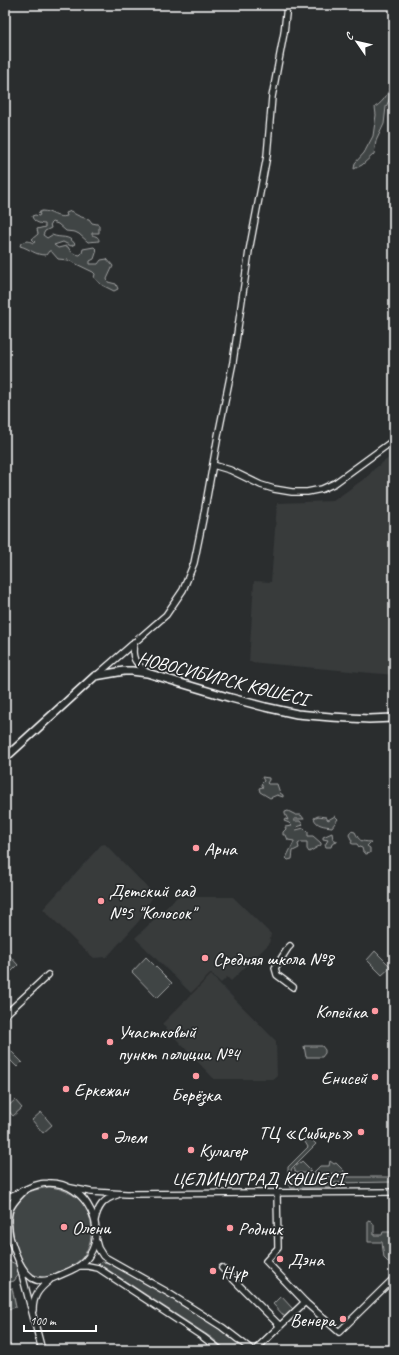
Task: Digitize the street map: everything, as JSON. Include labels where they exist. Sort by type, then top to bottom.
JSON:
[{"type":"main road","name":"НОВОСИБИРСК КӨШЕСІ","points":[[95,676],[124,671],[147,673],[231,698],[297,714],[354,718],[394,718]]},
{"type":"main road","points":[[5,758],[95,676]]},
{"type":"main road","points":[[9,1236],[7,1212],[12,1202],[23,1191]]},
{"type":"street","points":[[95,676],[166,615],[178,599],[187,582],[196,553],[222,413],[231,376],[249,251],[267,156],[272,97],[284,33],[287,5]]},
{"type":"street","points":[[213,465],[230,470],[261,485],[274,489],[292,492],[307,492],[322,489],[334,483],[394,440]]},
{"type":"street","points":[[134,642],[134,659],[147,673]]},
{"type":"street","points":[[290,946],[275,968],[277,975],[293,987]]},
{"type":"street","points":[[6,1014],[48,974]]},
{"type":"street","points":[[5,1198],[30,1187],[47,1182],[58,1183],[71,1188],[82,1196],[88,1205],[95,1222]]},
{"type":"street","name":"ЦЕЛИНОГРАД КӨШЕСІ","points":[[71,1188],[91,1192],[122,1194],[394,1192]]},
{"type":"street","points":[[277,1193],[278,1248],[266,1261],[305,1302],[338,1332],[394,1278]]},
{"type":"street","points":[[122,1194],[110,1197],[101,1204],[97,1213],[95,1222],[95,1240],[103,1256],[192,1308],[222,1327],[253,1350],[305,1302]]},
{"type":"street","points":[[5,1226],[16,1255],[42,1350]]},
{"type":"street","points":[[33,1314],[33,1301],[38,1290],[50,1280],[79,1266],[89,1255],[95,1240]]},
{"type":"street","points":[[16,1255],[31,1277],[38,1281],[50,1280]]},
{"type":"street","points":[[79,1266],[98,1268],[203,1337],[220,1350]]},
{"type":"street","points":[[222,1268],[280,1326]]},
{"type":"shaded area","points":[[394,78],[394,89],[386,107],[384,124],[376,141],[374,154],[362,165],[354,169],[355,163],[364,153],[373,136],[376,115],[375,107],[384,99],[388,92],[391,80]]},
{"type":"shaded area","points":[[42,211],[63,217],[67,216],[66,213],[71,211],[79,216],[89,219],[92,223],[99,225],[99,233],[92,233],[92,235],[97,237],[99,241],[88,242],[79,234],[66,231],[58,224],[52,222],[50,224],[51,228],[45,231],[43,235],[47,238],[52,235],[70,239],[75,244],[71,246],[63,242],[54,245],[58,248],[66,246],[74,254],[78,255],[82,253],[83,249],[94,247],[97,250],[94,259],[90,261],[90,264],[98,264],[101,260],[107,259],[113,266],[107,279],[108,282],[116,284],[118,289],[114,291],[102,285],[94,278],[95,274],[93,272],[68,260],[58,259],[51,251],[49,251],[46,255],[42,255],[20,246],[21,243],[26,241],[33,243],[35,242],[32,239],[38,234],[37,229],[45,227],[45,224],[35,221],[32,216],[39,216],[40,214],[38,213]]},
{"type":"shaded area","points":[[394,454],[394,675],[249,662],[254,581],[271,582],[277,503],[333,501],[368,476],[374,469]]},
{"type":"shaded area","points":[[262,777],[269,778],[268,784],[277,784],[283,797],[277,795],[270,798],[260,792],[259,788],[263,787],[261,784],[264,781]]},
{"type":"shaded area","points":[[288,811],[296,815],[301,815],[304,819],[294,819],[294,821],[300,821],[303,825],[295,829],[304,828],[308,832],[308,836],[313,836],[321,843],[321,845],[309,852],[307,849],[307,842],[301,842],[298,844],[299,848],[293,851],[292,859],[288,860],[286,858],[294,841],[288,840],[286,835],[283,835],[283,832],[286,829],[285,827],[292,826],[284,821],[285,819],[288,820],[285,812]]},
{"type":"shaded area","points":[[318,816],[326,817],[328,820],[335,816],[338,819],[332,827],[317,823],[314,818]]},
{"type":"shaded area","points":[[351,831],[355,832],[361,840],[371,842],[367,846],[370,848],[370,853],[366,854],[357,844],[351,843],[352,841],[349,835]]},
{"type":"shaded area","points":[[332,833],[333,839],[337,842],[332,844],[331,847],[326,847],[325,845],[328,840],[323,839],[323,837]]},
{"type":"shaded area","name":"Детский сад №5 \"Колосок\"","points":[[105,844],[154,894],[139,921],[107,957],[94,958],[43,909],[101,845]]},
{"type":"shaded area","name":"Средняя школа №8","points":[[177,897],[233,897],[271,934],[269,944],[231,981],[227,977],[221,983],[211,973],[191,993],[135,938]]},
{"type":"shaded area","points":[[375,951],[391,967],[382,975],[367,960]]},
{"type":"shaded area","points":[[7,953],[18,965],[5,978],[5,954]]},
{"type":"shaded area","points":[[146,957],[172,983],[157,998],[132,972]]},
{"type":"shaded area","points":[[211,975],[276,1041],[276,1078],[214,1079],[162,1024]]},
{"type":"shaded area","points":[[5,1045],[22,1062],[17,1067],[5,1055]]},
{"type":"shaded area","points":[[304,1046],[322,1046],[325,1053],[322,1057],[306,1057]]},
{"type":"shaded area","points":[[15,1100],[22,1108],[13,1116],[6,1108]]},
{"type":"shaded area","points":[[41,1112],[52,1125],[43,1133],[32,1120]]},
{"type":"shaded area","points":[[308,1136],[316,1144],[292,1168],[290,1173],[288,1173],[288,1167],[308,1147],[305,1142]]},
{"type":"shaded area","points":[[302,1161],[311,1170],[308,1173],[296,1173],[294,1168]]},
{"type":"shaded area","points":[[330,1161],[334,1164],[336,1163],[346,1173],[312,1174],[320,1166],[329,1166]]},
{"type":"shaded area","points":[[288,1177],[394,1177],[394,1182],[333,1183],[330,1188],[291,1188],[288,1184]]},
{"type":"shaded area","points":[[49,1187],[67,1192],[82,1202],[87,1209],[92,1226],[89,1245],[84,1256],[74,1265],[48,1277],[41,1278],[32,1274],[25,1266],[14,1238],[10,1219],[11,1213],[19,1199],[34,1190]]},
{"type":"shaded area","points":[[368,1220],[374,1224],[374,1235],[382,1235],[383,1232],[393,1232],[394,1259],[389,1263],[384,1258],[382,1242],[368,1242]]},
{"type":"shaded area","points":[[9,1261],[16,1264],[19,1274],[14,1281],[6,1283],[5,1262]]},
{"type":"shaded area","points":[[101,1262],[109,1263],[162,1293],[197,1314],[248,1350],[226,1350],[212,1338],[99,1264]]},
{"type":"shaded area","points":[[12,1288],[16,1307],[5,1310],[5,1290]]},
{"type":"shaded area","points":[[281,1296],[293,1309],[285,1317],[273,1304]]},
{"type":"place","name":"Арна","points":[[196,848]]},
{"type":"place","name":"Детский сад №5 \"Колосок\"","points":[[101,901]]},
{"type":"place","name":"Средняя школа №8","points":[[205,958]]},
{"type":"place","name":"Копейка","points":[[375,1011]]},
{"type":"place","name":"Участковый пункт полиции №4","points":[[110,1042]]},
{"type":"place","name":"Берёзка","points":[[196,1076]]},
{"type":"place","name":"Енисей","points":[[375,1077]]},
{"type":"place","name":"Еркежан","points":[[66,1089]]},
{"type":"place","name":"ТЦ «Сибирь»","points":[[361,1132]]},
{"type":"place","name":"Әлем","points":[[105,1136]]},
{"type":"place","name":"Кулагер","points":[[191,1150]]},
{"type":"place","name":"Олени","points":[[64,1227]]},
{"type":"place","name":"Родник","points":[[230,1228]]},
{"type":"place","name":"Дэна","points":[[280,1259]]},
{"type":"place","name":"Нұр","points":[[213,1271]]},
{"type":"place","name":"Венера","points":[[343,1319]]}]
